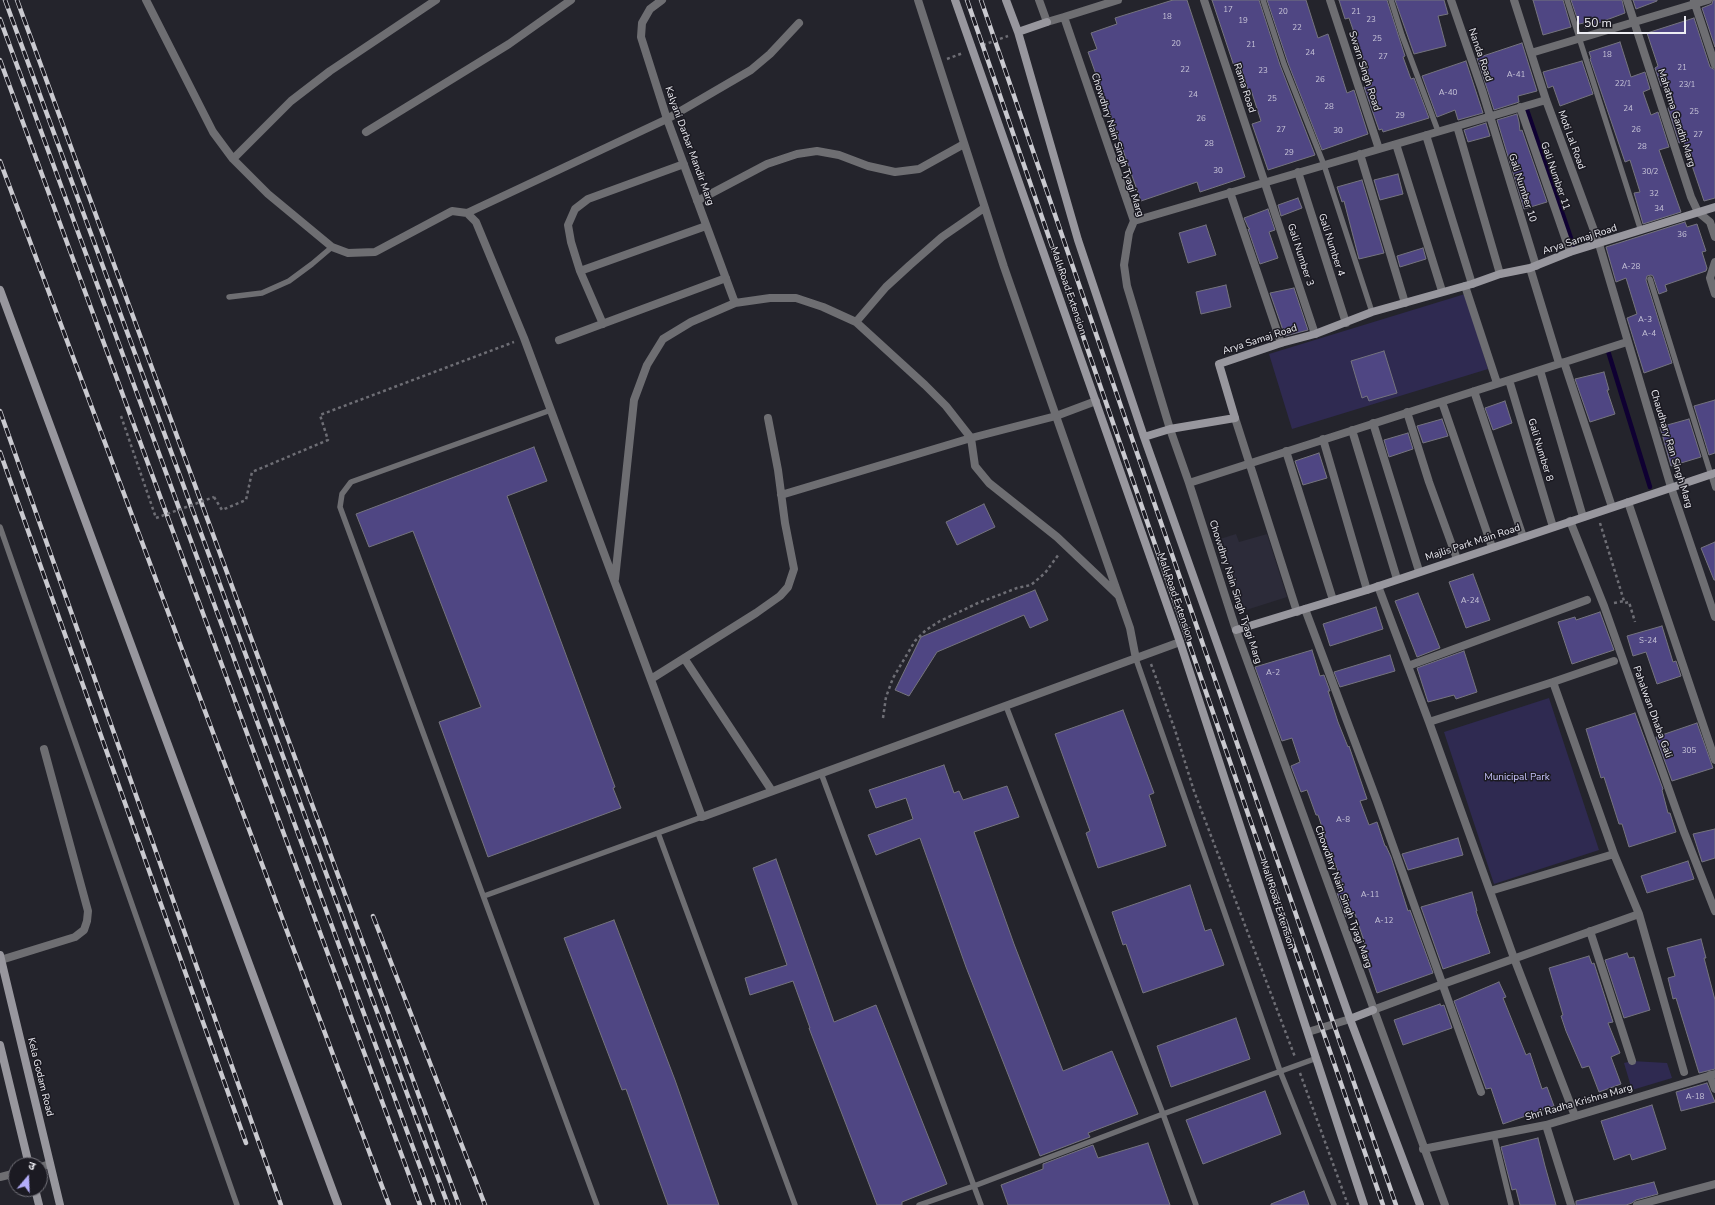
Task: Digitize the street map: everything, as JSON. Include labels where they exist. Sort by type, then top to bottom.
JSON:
[{"type":"main road","name":"Mall Road Extension","points":[[955,0],[1180,642],[1364,1205]]},
{"type":"main road","points":[[1006,0],[1018,32],[1078,240],[1144,437],[1350,1019],[1420,1205]]},
{"type":"main road","points":[[1018,32],[1047,22]]},
{"type":"main road","name":"Arya Samaj Road","points":[[1235,418],[1219,364],[1281,343],[1315,334],[1372,312],[1500,274],[1533,267],[1570,252],[1641,231],[1715,206]]},
{"type":"main road","points":[[0,290],[338,1205]]},
{"type":"main road","points":[[1144,437],[1170,429],[1235,418]]},
{"type":"main road","name":"Majlis Park Main Road","points":[[1236,630],[1367,590],[1419,571],[1713,474]]},
{"type":"main road","name":"Kela Godam Road","points":[[1,958],[60,1205]]},
{"type":"main road","points":[[1350,1019],[1373,1010]]},
{"type":"main road","points":[[0,1045],[27,1157]]},
{"type":"street","points":[[146,0],[202,112],[213,132],[233,159],[268,194],[332,246],[348,253],[375,252],[452,211],[467,213],[667,119],[751,70],[770,54],[799,23]]},
{"type":"street","points":[[233,159],[291,101],[330,71],[436,0]]},
{"type":"street","points":[[366,132],[509,44],[571,0]]},
{"type":"street","name":"Kalyani Darbar Mandir Marg","points":[[662,0],[650,9],[642,23],[641,37],[667,119],[735,303]]},
{"type":"street","points":[[918,0],[984,208],[1130,628],[1136,659]]},
{"type":"street","points":[[1039,0],[1047,22],[1118,0]]},
{"type":"street","name":"Rama Road","points":[[1204,0],[1265,182]]},
{"type":"street","name":"Swarn Singh Road","points":[[1330,0],[1379,149]]},
{"type":"street","name":"Nanda Road","points":[[1451,0],[1482,90],[1489,116]]},
{"type":"street","name":"Moti Lal Road","points":[[1514,0],[1546,100],[1599,244],[1611,286]]},
{"type":"street","name":"Mahatma Gandhi Marg","points":[[1626,0],[1689,190],[1698,212],[1710,222],[1715,237]]},
{"type":"street","points":[[1531,53],[1694,2],[1708,0]]},
{"type":"street","points":[[1694,2],[1715,65]]},
{"type":"street","name":"Chowdhry Nain Singh Tyagi Marg","points":[[1064,17],[1134,221],[1128,239],[1124,265],[1127,286],[1170,429],[1189,483],[1236,630],[1444,1205]]},
{"type":"street","points":[[1134,221],[1546,100]]},
{"type":"street","name":"Gali Number 11","points":[[1520,107],[1570,252]]},
{"type":"street","name":"Gali Number 10","points":[[1489,116],[1562,363],[1612,507]]},
{"type":"street","points":[[1457,126],[1500,274]]},
{"type":"street","points":[[1426,135],[1497,383]]},
{"type":"street","points":[[697,201],[767,164],[797,154],[817,151],[839,155],[868,166],[895,172],[919,169],[964,144]]},
{"type":"street","points":[[1396,144],[1442,292]]},
{"type":"street","points":[[1360,154],[1405,303]]},
{"type":"street","points":[[603,324],[580,271],[571,242],[568,225],[574,209],[588,199],[684,164]]},
{"type":"street","name":"Gali Number 4","points":[[1298,172],[1346,323]]},
{"type":"street","name":"Gali Number 3","points":[[1265,182],[1315,334]]},
{"type":"street","points":[[1230,192],[1281,343]]},
{"type":"street","points":[[856,322],[886,287],[910,264],[942,237],[984,208]]},
{"type":"street","points":[[467,213],[476,222],[524,338],[702,817],[1180,642]]},
{"type":"street","points":[[580,271],[706,226]]},
{"type":"street","points":[[1715,262],[1710,278],[1715,294]]},
{"type":"street","points":[[560,340],[726,278]]},
{"type":"street","name":"Chaudhary Ran Singh Marg","points":[[1611,286],[1671,487],[1715,617]]},
{"type":"street","points":[[614,582],[634,400],[647,365],[663,338],[691,322],[735,303],[770,298],[796,298],[823,307],[856,322],[946,406],[971,438],[975,466],[989,483],[1065,545],[1118,595]]},
{"type":"street","points":[[1189,483],[1373,422],[1442,402],[1627,342]]},
{"type":"street","points":[[1540,370],[1583,517]]},
{"type":"street","name":"Gali Number 8","points":[[1509,380],[1553,527]]},
{"type":"street","points":[[1474,391],[1523,537]]},
{"type":"street","points":[[781,495],[971,438],[1056,416],[1096,401]]},
{"type":"street","points":[[1442,402],[1492,547]]},
{"type":"street","points":[[1407,412],[1428,482],[1457,559]]},
{"type":"street","points":[[650,679],[756,613],[780,596],[788,587],[794,569],[768,418]]},
{"type":"street","name":"Arya Samaj Road","points":[[1235,418],[1249,463],[1301,611],[1342,705],[1443,984],[1480,1092]]},
{"type":"street","points":[[1373,422],[1419,571]]},
{"type":"street","points":[[1352,430],[1397,579]]},
{"type":"street","points":[[1323,439],[1367,590]]},
{"type":"street","points":[[1286,451],[1333,600]]},
{"type":"street","points":[[1628,502],[1715,760]]},
{"type":"street","name":"Pahalwan Dhaba Gali","points":[[1570,521],[1604,606],[1684,832],[1715,911]]},
{"type":"street","points":[[1378,586],[1429,722],[1514,958],[1575,1116]]},
{"type":"street","points":[[1408,666],[1587,600]]},
{"type":"street","points":[[684,658],[772,791]]},
{"type":"street","points":[[1429,722],[1614,661]]},
{"type":"street","points":[[1553,682],[1614,854],[1639,914],[1684,1072]]},
{"type":"street","points":[[1,958],[75,936],[84,930],[87,921],[88,911],[44,749]]},
{"type":"street","points":[[1490,891],[1614,854]]},
{"type":"street","points":[[1373,1010],[1639,914]]},
{"type":"street","points":[[1590,931],[1632,1061]]},
{"type":"street","points":[[1308,1032],[1350,1019]]},
{"type":"street","points":[[1713,1075],[1715,1089]]},
{"type":"street","name":"Shri Radha Krishna Marg","points":[[1423,1149],[1546,1125],[1713,1075]]},
{"type":"street","points":[[1546,1125],[1571,1205]]},
{"type":"street","points":[[1637,1205],[1715,1184]]},
{"type":"lane","points":[[1263,0],[1284,64],[1324,165],[1372,312]]},
{"type":"lane","points":[[1391,0],[1402,35],[1438,131]]},
{"type":"lane","points":[[1567,0],[1641,231]]},
{"type":"lane","points":[[229,297],[262,293],[289,281],[312,264],[332,246]]},
{"type":"lane","points":[[1650,279],[1713,474],[1715,488]]},
{"type":"lane","points":[[551,410],[351,482],[342,494],[340,507],[597,1205]]},
{"type":"lane","points":[[0,527],[237,1205]]},
{"type":"lane","points":[[1136,659],[1280,1071],[1334,1205]]},
{"type":"lane","points":[[1006,706],[1163,1114],[1196,1205]]},
{"type":"lane","points":[[821,773],[981,1205]]},
{"type":"lane","points":[[484,896],[702,817]]},
{"type":"lane","points":[[658,833],[795,1205]]},
{"type":"lane","points":[[920,1205],[1317,1058]]},
{"type":"lane","points":[[1494,1135],[1511,1205]]},
{"type":"path","points":[[121,416],[156,518],[214,496],[222,510],[246,500],[252,472],[328,440],[320,415],[524,338]]},
{"type":"path","points":[[1597,512],[1625,603],[1629,602],[1635,622]]},
{"type":"path","points":[[883,718],[886,698],[893,678],[915,641],[926,630],[940,621],[978,603],[1017,588],[1031,585],[1045,573],[1065,545]]},
{"type":"path","points":[[1148,654],[1175,730],[1194,791],[1348,1205]]},
{"type":"shaded area","points":[[1236,534],[1239,542],[1267,534],[1287,597],[1243,611],[1220,539]]},
{"type":"green space","points":[[1465,294],[1488,369],[1292,429],[1269,354]]},
{"type":"green space","name":"Municipal Park","points":[[1549,698],[1599,850],[1494,884],[1444,732]]},
{"type":"green space","points":[[1632,1061],[1667,1063],[1672,1078],[1632,1090],[1624,1063]]},
{"type":"building","points":[[1173,0],[1187,0],[1245,177],[1200,192],[1197,182],[1141,201],[1088,52],[1097,49],[1091,33],[1117,24],[1115,18]]},
{"type":"building","points":[[1212,0],[1259,0],[1280,65],[1315,155],[1268,170],[1252,124],[1261,121],[1251,90],[1248,90],[1240,64],[1234,66]]},
{"type":"building","points":[[1267,0],[1306,0],[1318,38],[1328,34],[1347,93],[1354,90],[1368,134],[1322,150],[1288,63]]},
{"type":"building","points":[[1339,0],[1387,0],[1405,56],[1403,57],[1411,79],[1414,78],[1429,118],[1383,132],[1382,129],[1379,130],[1364,87],[1372,85],[1349,18],[1345,19]]},
{"type":"building","points":[[1395,0],[1444,0],[1448,14],[1438,16],[1446,46],[1414,54]]},
{"type":"building","points":[[1533,0],[1563,0],[1571,27],[1543,35]]},
{"type":"building","points":[[1571,0],[1622,0],[1625,13],[1585,28],[1584,23],[1579,24]]},
{"type":"building","points":[[1633,0],[1657,0],[1657,1],[1636,9]]},
{"type":"building","points":[[1713,0],[1715,0],[1715,47],[1702,8],[1712,4]]},
{"type":"building","points":[[1694,18],[1710,67],[1715,70],[1715,198],[1704,201],[1684,142],[1679,143],[1668,108],[1671,106],[1665,85],[1661,86],[1655,68],[1658,66],[1647,33]]},
{"type":"building","points":[[1620,42],[1631,77],[1645,72],[1650,89],[1643,92],[1651,115],[1658,112],[1669,147],[1659,150],[1681,212],[1643,224],[1634,193],[1640,192],[1630,160],[1625,162],[1590,59],[1589,52]]},
{"type":"building","points":[[1522,43],[1537,91],[1518,96],[1519,102],[1494,110],[1477,58]]},
{"type":"building","points":[[1466,61],[1483,113],[1458,120],[1455,110],[1437,117],[1422,76]]},
{"type":"building","points":[[1582,61],[1593,94],[1560,106],[1553,86],[1548,88],[1543,72]]},
{"type":"building","points":[[1517,114],[1520,131],[1522,130],[1547,202],[1524,209],[1497,120]]},
{"type":"building","points":[[1486,123],[1490,136],[1468,142],[1464,130]]},
{"type":"building","points":[[1398,174],[1403,194],[1380,200],[1374,180]]},
{"type":"building","points":[[1362,180],[1384,253],[1359,259],[1344,201],[1342,202],[1337,187]]},
{"type":"building","points":[[1298,198],[1302,208],[1281,216],[1278,205]]},
{"type":"building","points":[[1268,209],[1275,230],[1269,232],[1278,258],[1260,264],[1248,229],[1250,229],[1244,218]]},
{"type":"building","points":[[1685,222],[1687,227],[1697,224],[1706,251],[1702,252],[1707,268],[1706,271],[1665,285],[1667,291],[1659,294],[1653,276],[1647,276],[1646,280],[1672,363],[1644,373],[1627,318],[1637,314],[1626,278],[1616,282],[1606,247]]},
{"type":"building","points":[[1206,225],[1216,255],[1188,263],[1179,233]]},
{"type":"building","points":[[1423,248],[1426,259],[1400,267],[1397,256]]},
{"type":"building","points":[[1226,285],[1231,307],[1201,314],[1196,292]]},
{"type":"building","points":[[1294,288],[1308,330],[1285,336],[1270,293]]},
{"type":"building","points":[[1384,351],[1397,393],[1369,401],[1367,396],[1362,398],[1351,361]]},
{"type":"building","points":[[1604,372],[1609,390],[1607,390],[1615,414],[1590,422],[1575,379]]},
{"type":"building","points":[[1715,400],[1715,453],[1709,455],[1694,406]]},
{"type":"building","points":[[1505,401],[1512,423],[1493,430],[1485,408]]},
{"type":"building","points":[[1442,419],[1448,436],[1423,443],[1417,426]]},
{"type":"building","points":[[1689,419],[1701,457],[1671,466],[1660,427]]},
{"type":"building","points":[[1408,433],[1413,449],[1389,457],[1384,440]]},
{"type":"building","points":[[534,447],[547,481],[507,496],[615,787],[613,788],[621,808],[488,857],[439,722],[481,707],[413,531],[369,547],[356,514]]},
{"type":"building","points":[[1319,453],[1327,478],[1303,485],[1295,461]]},
{"type":"building","points":[[984,504],[995,527],[957,545],[946,522]]},
{"type":"building","points":[[1715,542],[1715,580],[1714,580],[1701,548]]},
{"type":"building","points":[[1473,574],[1490,620],[1466,628],[1449,582]]},
{"type":"building","points":[[1035,590],[1048,620],[1030,628],[1024,615],[937,652],[909,696],[895,690],[921,637]]},
{"type":"building","points":[[1418,593],[1440,648],[1417,657],[1395,601]]},
{"type":"building","points":[[1376,607],[1383,629],[1330,646],[1323,624]]},
{"type":"building","points":[[1600,612],[1614,650],[1572,664],[1558,622],[1575,617],[1576,620]]},
{"type":"building","points":[[1662,626],[1673,662],[1676,661],[1681,676],[1657,684],[1646,652],[1633,656],[1627,636]]},
{"type":"building","points":[[1312,650],[1320,676],[1324,675],[1330,691],[1328,691],[1338,722],[1348,747],[1349,746],[1367,799],[1360,801],[1369,825],[1377,822],[1385,846],[1391,857],[1408,911],[1410,910],[1433,973],[1377,993],[1361,946],[1365,944],[1355,914],[1346,917],[1337,893],[1344,890],[1335,863],[1332,864],[1323,840],[1326,839],[1318,815],[1316,815],[1307,790],[1301,792],[1291,766],[1300,762],[1292,738],[1282,741],[1255,667]]},
{"type":"building","points":[[1464,651],[1477,692],[1456,699],[1454,695],[1428,702],[1417,668]]},
{"type":"building","points":[[1390,655],[1395,671],[1340,687],[1334,672]]},
{"type":"building","points":[[1123,710],[1154,793],[1149,795],[1166,846],[1098,868],[1086,833],[1090,831],[1055,734]]},
{"type":"building","points":[[1635,713],[1663,789],[1668,813],[1670,813],[1676,832],[1629,847],[1622,824],[1619,824],[1604,777],[1601,778],[1586,729]]},
{"type":"building","points":[[1697,723],[1713,768],[1672,781],[1656,737]]},
{"type":"building","points":[[944,765],[954,793],[959,791],[963,800],[1007,786],[1019,817],[974,832],[1014,944],[1063,1071],[1112,1051],[1138,1114],[1088,1133],[1090,1137],[1040,1156],[966,967],[920,838],[876,855],[868,835],[913,819],[906,798],[876,808],[869,790]]},
{"type":"building","points":[[1715,829],[1715,858],[1702,862],[1693,834]]},
{"type":"building","points":[[1458,838],[1463,855],[1408,870],[1402,854]]},
{"type":"building","points":[[776,859],[834,1022],[876,1005],[947,1184],[902,1202],[902,1205],[877,1205],[809,1028],[793,981],[750,995],[745,978],[787,965],[753,868]]},
{"type":"building","points":[[1688,861],[1694,879],[1647,893],[1641,876]]},
{"type":"building","points":[[1190,885],[1205,931],[1211,929],[1224,965],[1143,993],[1126,944],[1123,945],[1112,912]]},
{"type":"building","points":[[1472,892],[1476,911],[1490,953],[1443,969],[1421,907]]},
{"type":"building","points":[[614,920],[675,1080],[719,1205],[668,1205],[626,1089],[622,1090],[564,938]]},
{"type":"building","points":[[1701,939],[1706,958],[1704,958],[1715,1000],[1715,1069],[1699,1073],[1676,998],[1673,999],[1668,978],[1675,976],[1667,948]]},
{"type":"building","points":[[1627,953],[1629,958],[1634,957],[1650,1010],[1624,1018],[1605,960]]},
{"type":"building","points":[[1589,956],[1592,964],[1594,963],[1613,1022],[1608,1023],[1620,1053],[1611,1057],[1621,1084],[1599,1092],[1589,1066],[1582,1068],[1566,1031],[1561,1016],[1563,1015],[1549,968]]},
{"type":"building","points":[[1499,982],[1506,997],[1503,998],[1526,1055],[1530,1053],[1542,1089],[1547,1087],[1554,1106],[1503,1124],[1491,1088],[1486,1089],[1454,1001]]},
{"type":"building","points":[[1440,1004],[1441,1006],[1444,1005],[1452,1028],[1403,1045],[1394,1020]]},
{"type":"building","points":[[1236,1018],[1250,1059],[1171,1087],[1157,1046]]},
{"type":"building","points":[[1707,1083],[1715,1102],[1681,1111],[1676,1092]]},
{"type":"building","points":[[1265,1091],[1281,1134],[1203,1164],[1186,1120]]},
{"type":"building","points":[[1652,1105],[1666,1149],[1632,1160],[1630,1154],[1614,1160],[1601,1121]]},
{"type":"building","points":[[1538,1138],[1556,1205],[1520,1205],[1516,1189],[1512,1190],[1501,1147]]},
{"type":"building","points":[[1148,1143],[1170,1205],[1008,1205],[1001,1185],[1043,1169],[1043,1164],[1093,1145],[1098,1158]]},
{"type":"building","points":[[1654,1182],[1658,1194],[1636,1200],[1626,1205],[1576,1205],[1576,1201]]},
{"type":"building","points":[[1304,1191],[1309,1205],[1271,1205],[1271,1204]]},
{"type":"waterway","points":[[1527,110],[1574,247]]},
{"type":"waterway","points":[[1608,351],[1650,487]]},
{"type":"railway","points":[[5,0],[448,1205]]},
{"type":"railway","points":[[17,0],[459,1205]]},
{"type":"railway","points":[[967,0],[1383,1205]]},
{"type":"railway","points":[[981,0],[1396,1205]]},
{"type":"railway","points":[[0,19],[434,1205]]},
{"type":"railway","points":[[0,60],[420,1205]]},
{"type":"railway","points":[[0,161],[389,1205]]},
{"type":"railway","points":[[0,411],[281,1205]]},
{"type":"railway","points":[[0,452],[246,1143]]},
{"type":"railway","points":[[373,916],[485,1205]]}]
